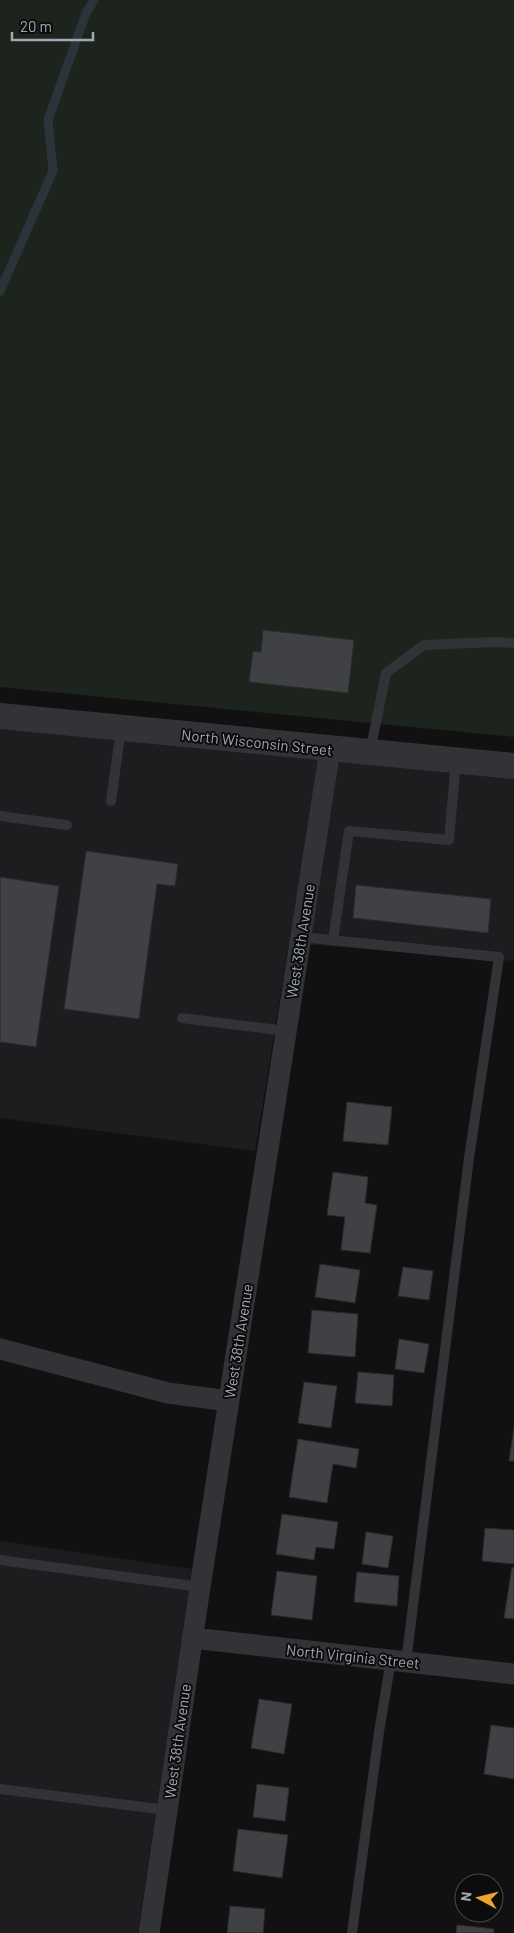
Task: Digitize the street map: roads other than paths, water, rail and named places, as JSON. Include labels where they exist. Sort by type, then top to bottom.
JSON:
[{"type":"street","name":"North Wisconsin Street","points":[[0,716],[514,766]]},
{"type":"street","name":"West 38th Avenue","points":[[149,1933],[192,1638],[330,749]]},
{"type":"street","points":[[0,1349],[168,1393],[229,1401]]},
{"type":"street","name":"North Virginia Street","points":[[192,1638],[514,1674]]},
{"type":"lane","points":[[369,753],[386,673],[424,645],[514,643]]},
{"type":"lane","points":[[111,801],[121,728]]},
{"type":"lane","points":[[333,940],[349,831],[449,840],[456,761]]},
{"type":"lane","points":[[0,816],[67,825]]},
{"type":"lane","points":[[301,937],[499,957],[398,1661],[378,1742],[352,1933]]},
{"type":"lane","points":[[182,1018],[286,1031]]},
{"type":"lane","points":[[0,1560],[200,1587]]},
{"type":"lane","points":[[0,1789],[167,1810]]},
{"type":"waterway","points":[[0,291],[53,171],[48,120],[86,13],[94,0]]}]
